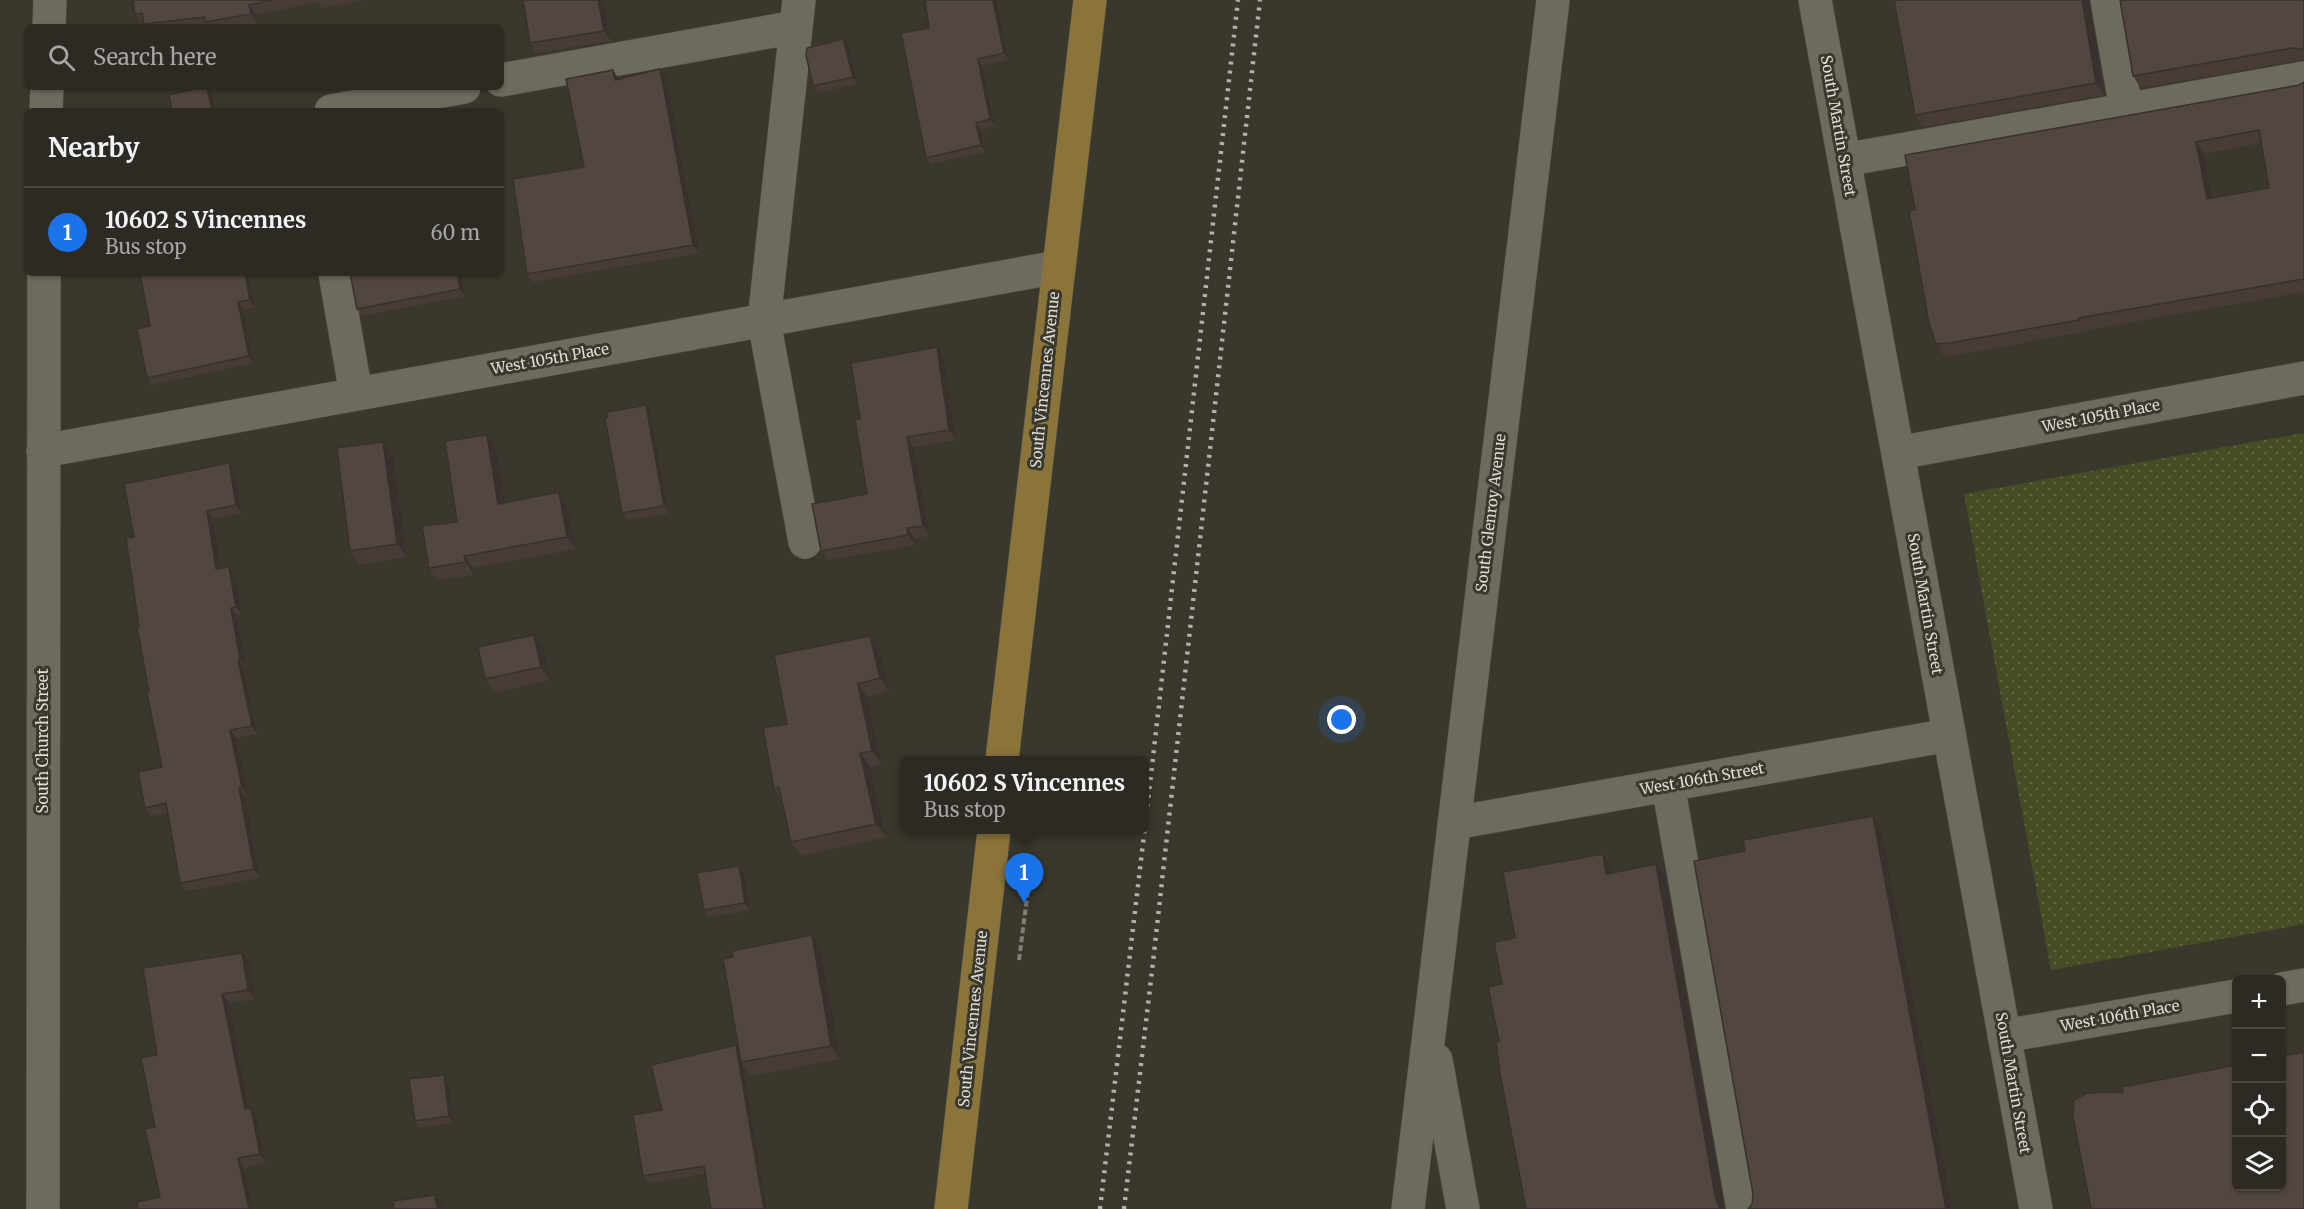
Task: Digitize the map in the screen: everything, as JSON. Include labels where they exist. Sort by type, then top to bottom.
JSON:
[{"type":"main road","name":"South Vincennes Avenue","points":[[1002,756],[1090,0]]},
{"type":"main road","name":"South Vincennes Avenue","points":[[951,1209],[994,834]]},
{"type":"street","points":[[49,24],[50,0]]},
{"type":"street","name":"South Glenroy Avenue","points":[[1408,1209],[1553,0]]},
{"type":"street","name":"South Martin Street","points":[[1815,0],[2036,1209]]},
{"type":"street","points":[[2107,0],[2126,109]]},
{"type":"street","points":[[504,79],[797,14],[764,321],[806,542]]},
{"type":"street","points":[[1844,160],[2304,78]]},
{"type":"street","points":[[46,108],[47,90]]},
{"type":"street","points":[[348,108],[448,90]]},
{"type":"street","name":"West 105th Place","points":[[43,451],[1058,267]]},
{"type":"street","name":"South Church Street","points":[[43,1209],[44,276]]},
{"type":"street","points":[[336,276],[356,394]]},
{"type":"street","name":"West 105th Place","points":[[1898,453],[2304,378]]},
{"type":"street","name":"West 106th Street","points":[[1454,823],[1949,735]]},
{"type":"street","points":[[1668,785],[1743,1209]]},
{"type":"street","points":[[2286,988],[2304,985]]},
{"type":"street","name":"West 106th Place","points":[[2004,1036],[2232,997]]},
{"type":"street","name":"South Glenroy Avenue","points":[[1430,1026],[1463,1209]]},
{"type":"path","points":[[1019,963],[1028,890]]},
{"type":"green space","points":[[2304,433],[2304,924],[2051,970],[1964,494]]},
{"type":"building","points":[[133,0],[273,0],[249,5],[251,14],[205,22],[204,17],[144,24],[142,13],[135,14]]},
{"type":"building","points":[[523,0],[598,0],[604,31],[530,43]]},
{"type":"building","points":[[925,0],[993,0],[1004,53],[978,59],[990,119],[976,123],[981,145],[926,158],[901,33],[929,28]]},
{"type":"building","points":[[1894,0],[2082,0],[2096,83],[1915,115]]},
{"type":"building","points":[[2120,0],[2304,0],[2304,50],[2293,48],[2133,76]]},
{"type":"building","points":[[843,39],[853,77],[813,86],[806,55],[807,48]]},
{"type":"building","points":[[660,69],[693,245],[527,274],[513,179],[584,167],[566,79],[613,70],[615,80]]},
{"type":"building","points":[[2304,82],[2304,279],[1936,344],[1929,323],[1909,211],[1915,210],[1905,155],[2299,85]],"holes":[[[2259,130],[2269,188],[2207,199],[2196,142]]]},
{"type":"building","points":[[190,90],[208,90],[211,108],[171,108],[169,95]]},
{"type":"building","points":[[141,276],[246,276],[250,300],[238,302],[249,356],[147,378],[137,329],[150,326]]},
{"type":"building","points":[[351,276],[458,276],[460,289],[357,309]]},
{"type":"building","points":[[937,347],[949,430],[907,437],[923,526],[907,528],[908,535],[821,551],[812,504],[867,494],[855,420],[860,419],[851,363]]},
{"type":"building","points":[[646,405],[664,506],[622,513],[605,418],[608,417],[607,412]]},
{"type":"building","points":[[487,435],[498,504],[559,492],[567,537],[464,556],[466,562],[429,568],[422,526],[457,522],[445,441]]},
{"type":"building","points":[[383,442],[397,544],[350,551],[337,448]]},
{"type":"building","points":[[229,463],[236,505],[207,511],[216,569],[229,567],[236,607],[231,608],[240,660],[238,660],[252,726],[230,730],[242,788],[239,788],[254,869],[180,883],[166,803],[145,808],[138,772],[162,767],[137,627],[139,627],[126,538],[134,537],[124,484]]},
{"type":"building","points":[[534,635],[541,667],[485,679],[478,647]]},
{"type":"building","points":[[870,636],[880,678],[858,684],[872,751],[860,753],[876,824],[791,842],[779,788],[774,789],[763,728],[787,724],[774,655]]},
{"type":"building","points":[[1873,816],[1946,1209],[1748,1209],[1752,1204],[1753,1194],[1694,861],[1745,851],[1743,840]]},
{"type":"building","points":[[1603,854],[1606,874],[1656,864],[1716,1200],[1720,1209],[1526,1209],[1500,1074],[1496,1041],[1499,1041],[1488,987],[1502,984],[1494,942],[1515,938],[1503,872]]},
{"type":"building","points":[[739,866],[745,903],[704,910],[697,873]]},
{"type":"building","points":[[812,935],[831,1046],[741,1062],[723,959],[733,957],[732,951]]},
{"type":"building","points":[[242,953],[248,990],[222,994],[245,1109],[251,1108],[260,1154],[238,1158],[249,1209],[138,1209],[137,1202],[160,1197],[145,1129],[155,1127],[141,1058],[157,1055],[143,968]]},
{"type":"building","points":[[736,1045],[764,1209],[711,1209],[704,1166],[643,1176],[633,1115],[662,1110],[651,1065]]},
{"type":"building","points":[[2304,1052],[2304,1209],[2091,1209],[2073,1117],[2074,1100],[2087,1093],[2123,1092],[2122,1087],[2232,1066],[2232,1191],[2286,1191],[2286,1055]]},
{"type":"building","points":[[444,1075],[449,1116],[415,1121],[409,1079]]},
{"type":"building","points":[[435,1195],[437,1209],[394,1209],[393,1201]]},
{"type":"railway","points":[[1149,792],[1238,0]]},
{"type":"railway","points":[[1124,1209],[1260,0]]},
{"type":"railway","points":[[1100,1209],[1144,834]]},
{"type":"place","name":"10602 S Vincennes","points":[[1024,903]]}]
